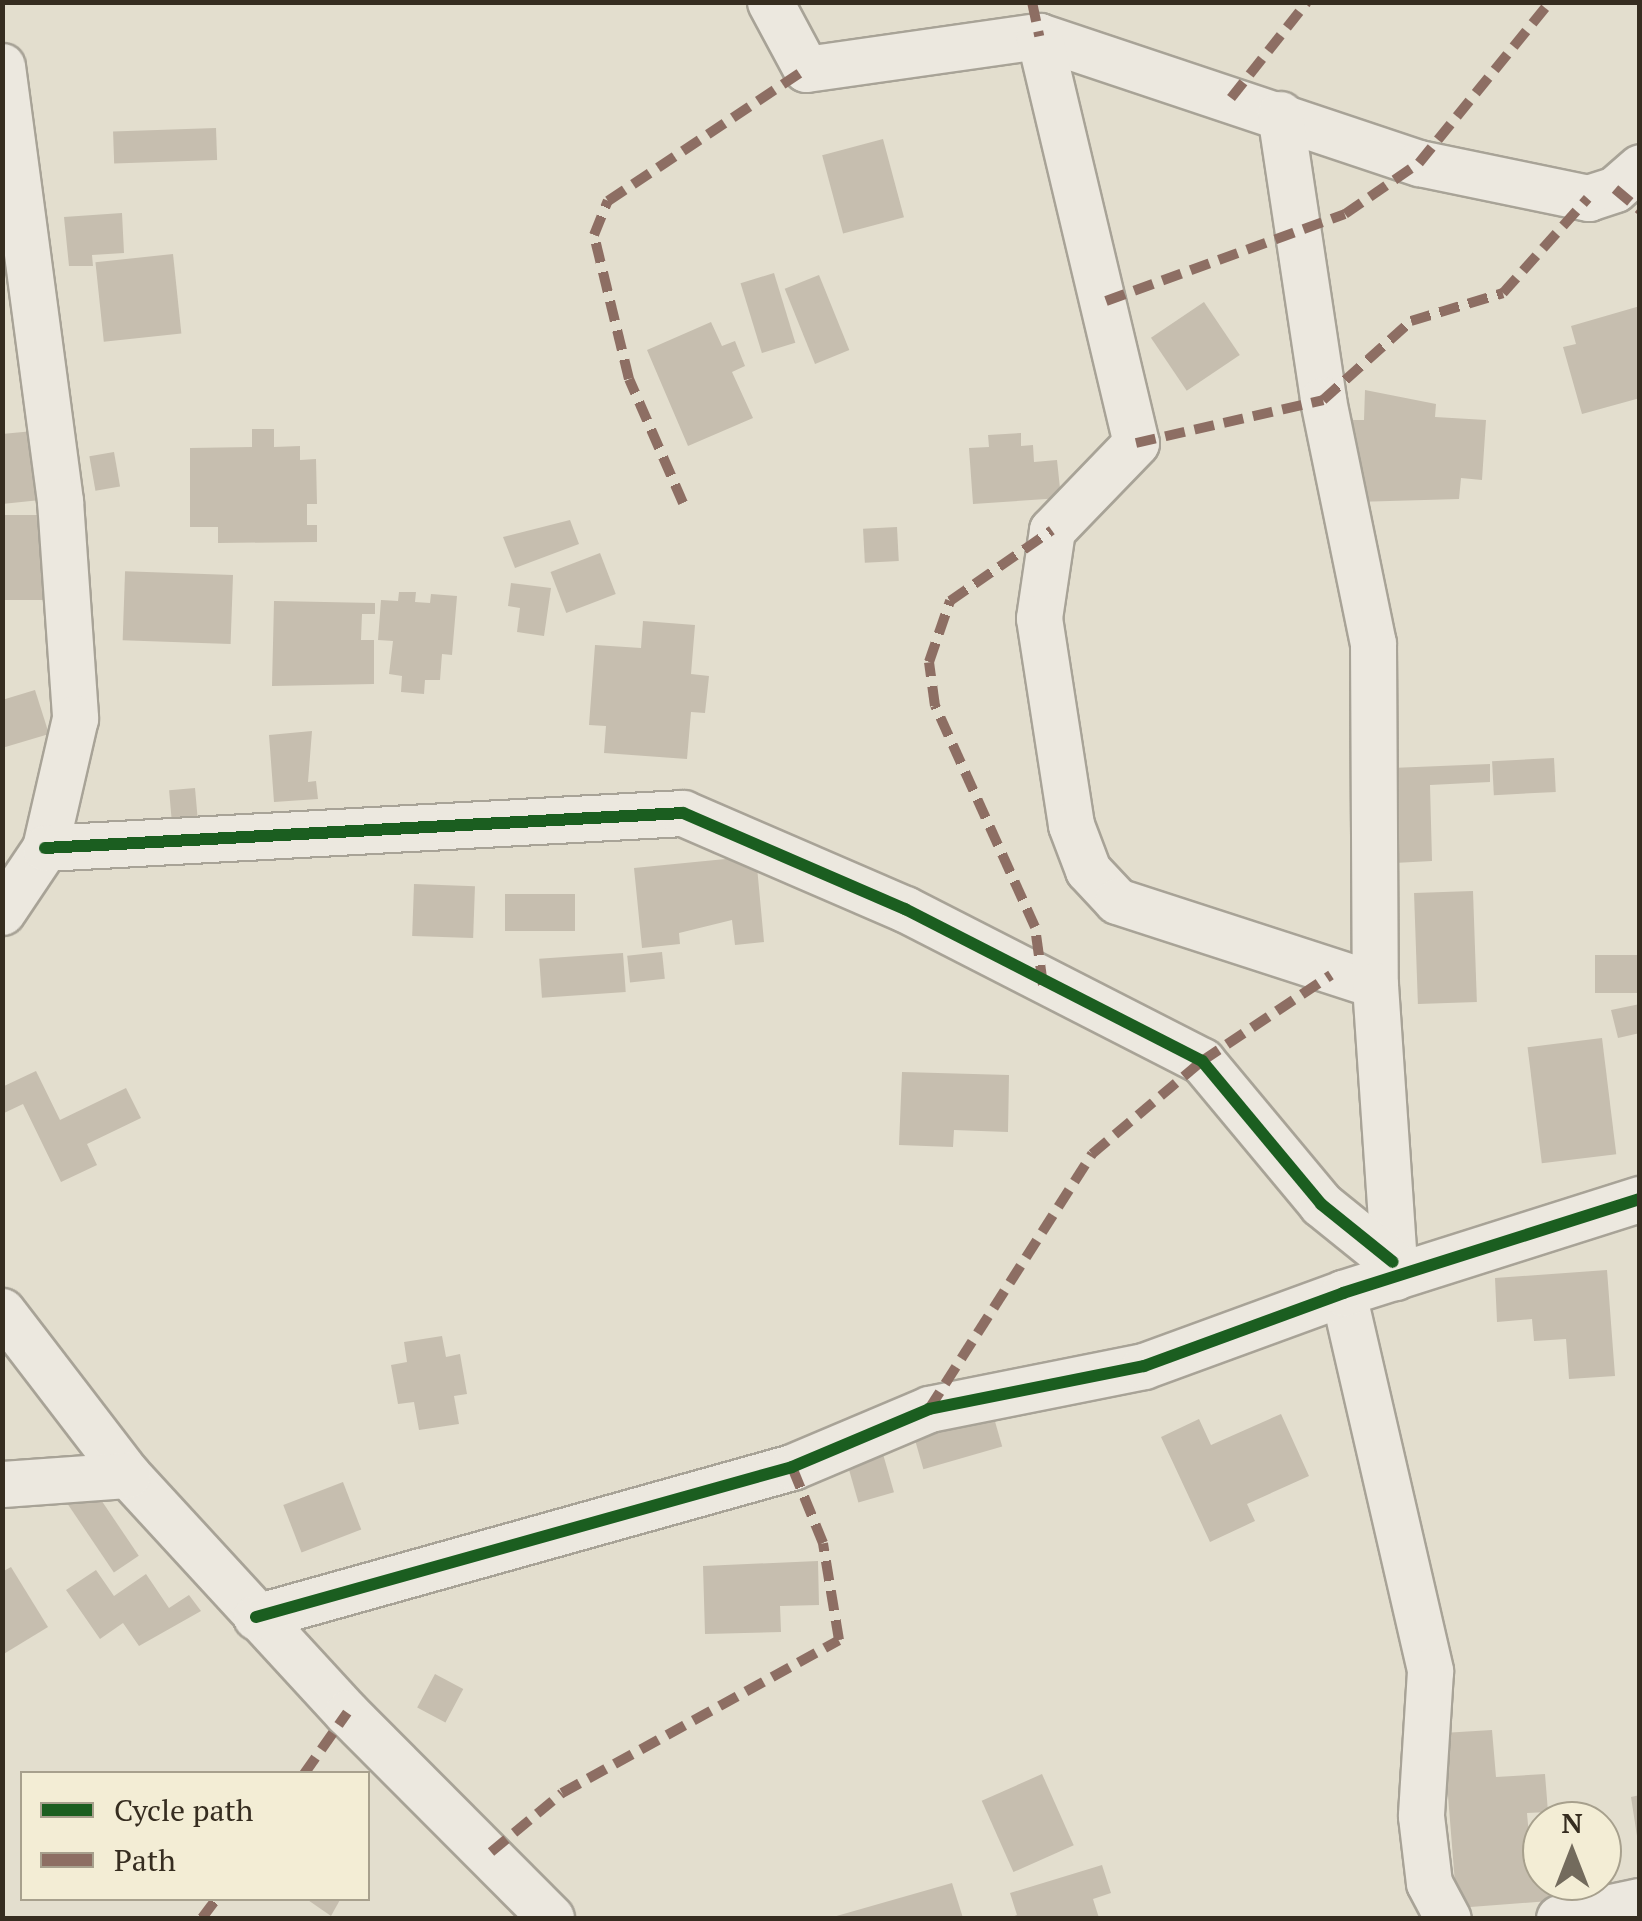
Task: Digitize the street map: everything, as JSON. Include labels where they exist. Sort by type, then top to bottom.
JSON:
[{"type":"street","points":[[770,2],[806,69],[1038,36],[1419,163],[1588,198],[1614,189],[1640,167]]},
{"type":"street","points":[[1038,36],[1136,443],[1052,530],[1040,618],[1071,825],[1088,870],[1117,901],[1375,985]]},
{"type":"street","points":[[2,912],[46,848],[75,718],[60,501],[4,80]]},
{"type":"street","points":[[1280,114],[1316,364],[1374,643],[1375,985],[1394,1270]]},
{"type":"street","points":[[46,848],[683,813],[905,910],[1202,1061],[1321,1204],[1394,1270]]},
{"type":"street","points":[[256,1617],[792,1467],[928,1409],[1144,1366],[1343,1293],[1394,1270],[1640,1199]]},
{"type":"street","points":[[1343,1293],[1430,1672],[1422,1816],[1429,1882],[1448,1918]]},
{"type":"street","points":[[2,1311],[128,1475],[256,1617],[551,1918]]},
{"type":"street","points":[[2,1484],[128,1475]]},
{"type":"street","points":[[1560,1918],[1640,1901]]},
{"type":"building","points":[[216,128],[217,160],[114,164],[113,132]]},
{"type":"building","points":[[883,139],[904,217],[843,234],[822,155]]},
{"type":"building","points":[[122,213],[124,253],[92,255],[93,266],[69,266],[64,217]]},
{"type":"building","points":[[173,254],[181,334],[104,342],[95,262]]},
{"type":"building","points":[[774,273],[795,343],[762,353],[741,283]]},
{"type":"building","points":[[819,275],[849,350],[815,364],[785,289]]},
{"type":"building","points":[[1204,302],[1240,355],[1187,391],[1151,338]]},
{"type":"building","points":[[1640,306],[1640,398],[1582,414],[1563,347],[1576,344],[1571,326]]},
{"type":"building","points":[[711,322],[722,346],[735,341],[745,366],[732,372],[753,418],[688,446],[647,350]]},
{"type":"building","points":[[1365,390],[1436,404],[1435,417],[1486,420],[1482,480],[1461,478],[1459,499],[1355,502],[1347,482],[1351,420],[1364,420]]},
{"type":"building","points":[[252,429],[274,429],[274,447],[300,446],[300,460],[316,459],[317,504],[307,504],[307,525],[317,525],[317,542],[218,543],[218,527],[190,527],[190,448],[252,447]]},
{"type":"building","points":[[44,430],[50,499],[2,504],[2,434]]},
{"type":"building","points":[[1021,433],[1021,446],[1033,445],[1034,462],[1057,460],[1061,498],[973,504],[969,448],[989,447],[988,435]]},
{"type":"building","points":[[114,452],[120,486],[95,491],[89,456]]},
{"type":"building","points":[[2,515],[50,515],[50,600],[2,600]]},
{"type":"building","points":[[570,520],[579,544],[515,568],[503,537]]},
{"type":"building","points":[[897,527],[899,561],[865,563],[863,529]]},
{"type":"building","points":[[600,553],[616,594],[566,613],[551,572]]},
{"type":"building","points":[[125,571],[233,575],[231,644],[123,640]]},
{"type":"building","points":[[511,583],[551,588],[544,636],[517,632],[520,608],[508,606]]},
{"type":"building","points":[[399,592],[416,592],[415,602],[430,603],[431,594],[457,596],[452,655],[442,654],[440,680],[425,680],[424,694],[401,692],[402,676],[389,674],[393,641],[378,640],[381,600],[398,601]]},
{"type":"building","points":[[274,601],[375,603],[375,614],[362,614],[361,640],[374,640],[374,684],[272,686]]},
{"type":"building","points":[[643,621],[695,625],[691,674],[709,676],[705,713],[691,712],[687,759],[604,753],[606,726],[589,725],[595,645],[641,648]]},
{"type":"building","points":[[35,690],[49,734],[2,748],[2,700]]},
{"type":"building","points":[[312,731],[308,782],[316,781],[318,799],[274,802],[269,735]]},
{"type":"building","points":[[1554,758],[1556,792],[1494,795],[1492,761]]},
{"type":"building","points":[[1490,764],[1490,782],[1430,785],[1432,861],[1394,863],[1391,768]]},
{"type":"building","points":[[195,788],[198,823],[172,825],[169,790]]},
{"type":"building","points":[[756,856],[764,942],[735,945],[732,920],[679,933],[680,944],[642,948],[634,868]]},
{"type":"building","points":[[414,884],[475,886],[473,938],[412,936]]},
{"type":"building","points":[[1473,891],[1477,1002],[1418,1004],[1414,893]]},
{"type":"building","points":[[505,894],[575,894],[575,931],[505,931]]},
{"type":"building","points":[[662,952],[665,979],[630,983],[627,956]]},
{"type":"building","points":[[623,953],[626,992],[542,998],[539,959]]},
{"type":"building","points":[[1595,955],[1640,955],[1640,993],[1595,993]]},
{"type":"building","points":[[1640,1004],[1640,1033],[1618,1038],[1611,1010]]},
{"type":"building","points":[[1602,1038],[1616,1154],[1542,1163],[1528,1047]]},
{"type":"building","points":[[36,1071],[60,1120],[126,1088],[141,1118],[87,1144],[97,1165],[61,1182],[23,1104],[2,1114],[2,1087]]},
{"type":"building","points":[[902,1072],[1009,1075],[1008,1132],[954,1130],[953,1147],[899,1145]]},
{"type":"building","points":[[1607,1270],[1615,1376],[1569,1379],[1566,1339],[1534,1341],[1532,1319],[1497,1322],[1495,1278]]},
{"type":"building","points":[[442,1336],[446,1357],[460,1354],[467,1394],[454,1396],[459,1424],[419,1430],[414,1402],[398,1404],[391,1365],[407,1362],[404,1342]]},
{"type":"building","points":[[992,1411],[1002,1447],[923,1469],[913,1434]]},
{"type":"building","points":[[1281,1414],[1309,1476],[1247,1504],[1255,1521],[1210,1542],[1161,1437],[1199,1419],[1211,1445]]},
{"type":"building","points":[[881,1447],[894,1492],[858,1502],[845,1457]]},
{"type":"building","points":[[89,1482],[139,1556],[114,1573],[64,1499]]},
{"type":"building","points":[[343,1482],[361,1530],[302,1553],[283,1505]]},
{"type":"building","points":[[818,1561],[819,1605],[780,1606],[781,1632],[705,1634],[703,1566]]},
{"type":"building","points":[[11,1567],[48,1627],[2,1655],[2,1572]]},
{"type":"building","points":[[96,1570],[114,1596],[146,1574],[169,1608],[189,1595],[201,1611],[139,1646],[123,1623],[100,1639],[66,1590]]},
{"type":"building","points":[[435,1674],[463,1689],[445,1723],[417,1708]]},
{"type":"building","points":[[1492,1730],[1496,1777],[1545,1774],[1547,1801],[1522,1801],[1522,1901],[1549,1901],[1457,1908],[1443,1733]]},
{"type":"building","points":[[1042,1774],[1074,1845],[1013,1872],[982,1801]]},
{"type":"building","points":[[1640,1795],[1640,1835],[1637,1836],[1631,1797]]},
{"type":"building","points":[[1102,1865],[1111,1893],[1093,1899],[1099,1918],[1009,1918],[1017,1915],[1010,1893]]},
{"type":"building","points":[[952,1883],[963,1918],[833,1918],[833,1917]]},
{"type":"building","points":[[309,1901],[339,1901],[331,1916]]},
{"type":"marked path","points":[[1032,2],[1039,36]]},
{"type":"marked path","points":[[1231,98],[1307,2]]},
{"type":"marked path","points":[[1106,301],[1345,214],[1419,163],[1550,2]]},
{"type":"marked path","points":[[683,503],[629,379],[594,235],[608,201],[806,69]]},
{"type":"marked path","points":[[1615,189],[1640,210]]},
{"type":"marked path","points":[[1136,443],[1323,400],[1411,321],[1503,293],[1588,198]]},
{"type":"marked path","points":[[1043,985],[1035,927],[935,706],[929,662],[950,601],[1052,530]]},
{"type":"marked path","points":[[929,1409],[1092,1154],[1202,1061],[1331,975]]},
{"type":"marked path","points":[[491,1852],[562,1793],[839,1640],[823,1543],[792,1467]]},
{"type":"marked path","points":[[306,1771],[347,1713]]},
{"type":"marked path","points":[[202,1918],[215,1901]]},
{"type":"cycle path","points":[[45,848],[683,813],[905,909],[1202,1061],[1321,1204],[1393,1262]]},
{"type":"cycle path","points":[[256,1617],[792,1467],[929,1409],[1144,1366],[1343,1293],[1640,1199]]}]
